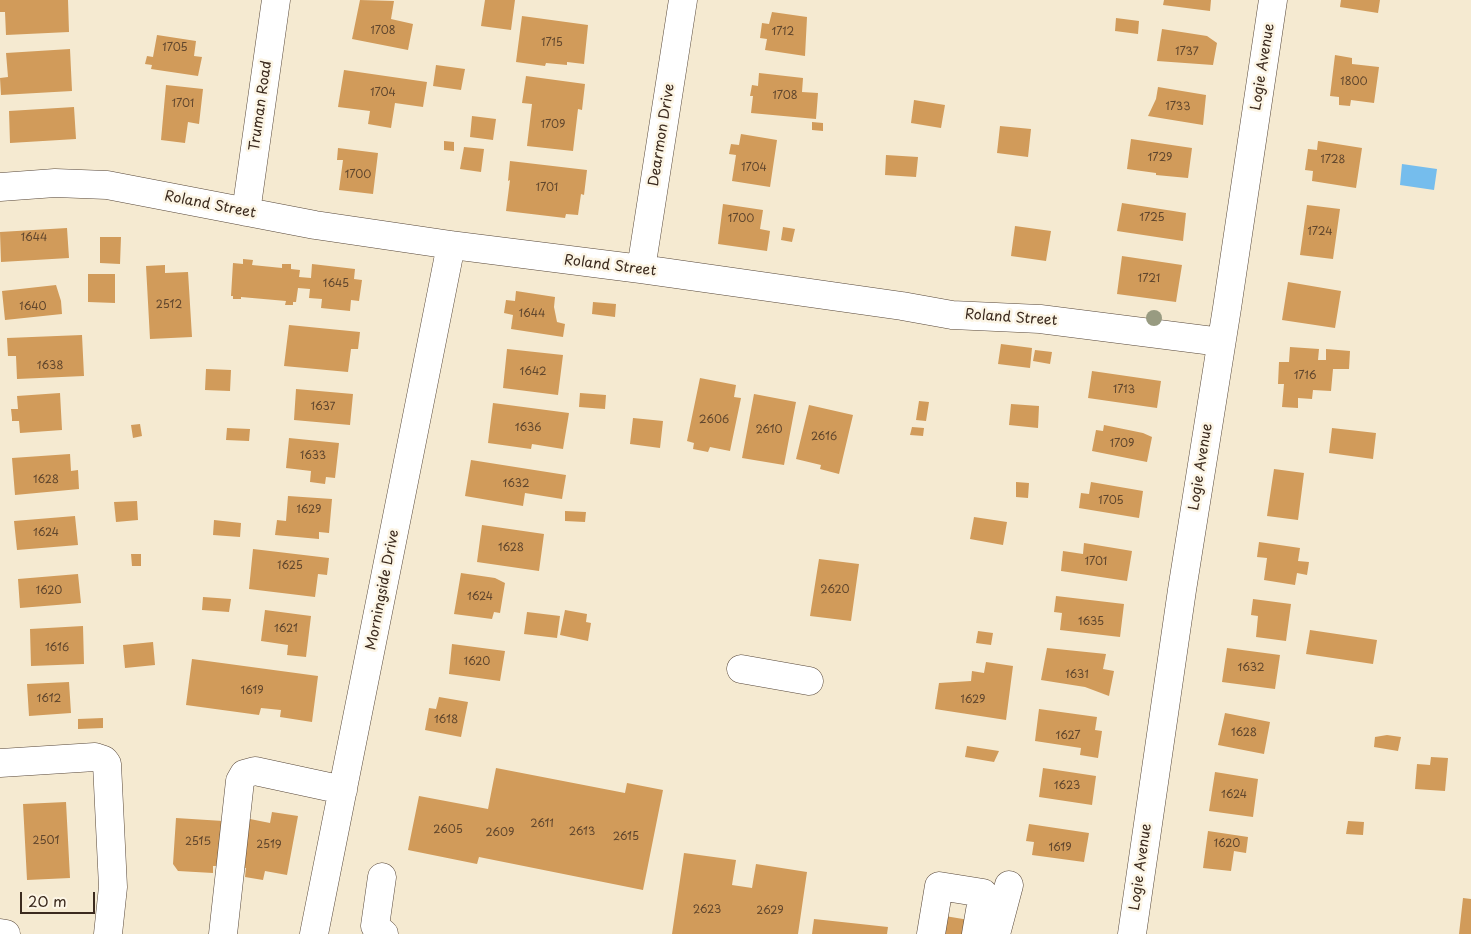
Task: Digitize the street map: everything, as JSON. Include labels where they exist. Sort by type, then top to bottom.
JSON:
[{"type":"street","name":"Truman Road","points":[[246,212],[276,0]]},
{"type":"street","name":"Dearmon Drive","points":[[641,269],[683,0]]},
{"type":"street","name":"Logie Avenue","points":[[1132,934],[1180,600],[1273,0]]},
{"type":"street","name":"Roland Street","points":[[0,187],[55,182],[94,184],[160,194],[316,225],[450,245],[641,269],[902,306],[952,315],[1040,319],[1221,342]]},
{"type":"street","name":"Morningside Drive","points":[[314,934],[450,245]]},
{"type":"street","points":[[741,669],[808,681]]},
{"type":"street","points":[[0,763],[95,757],[104,760],[107,764],[113,887],[108,934]]},
{"type":"street","points":[[223,934],[240,781],[244,774],[255,771],[343,790]]},
{"type":"street","points":[[382,877],[375,926],[384,934]]},
{"type":"street","points":[[996,934],[1009,885]]},
{"type":"street","points":[[931,934],[939,886],[983,893],[976,934]]},
{"type":"street","points":[[0,933],[6,934]]},
{"type":"water","points":[[1402,164],[1437,169],[1434,190],[1400,185]]},
{"type":"building","points":[[0,0],[68,0],[69,32],[6,35],[5,12],[0,12]]},
{"type":"building","points":[[360,0],[394,1],[391,19],[413,24],[408,50],[352,39]]},
{"type":"building","points":[[485,0],[515,0],[511,30],[481,26]]},
{"type":"building","points":[[1164,0],[1211,0],[1210,11],[1163,5]]},
{"type":"building","points":[[1341,0],[1380,0],[1378,13],[1340,7]]},
{"type":"building","points":[[772,12],[807,17],[805,56],[765,50],[767,39],[760,38],[762,23],[769,24]]},
{"type":"building","points":[[522,16],[588,25],[584,64],[567,62],[567,65],[546,63],[545,66],[516,62]]},
{"type":"building","points":[[1116,18],[1139,21],[1138,34],[1115,31]]},
{"type":"building","points":[[1162,29],[1207,36],[1217,43],[1213,65],[1157,61]]},
{"type":"building","points":[[157,35],[196,41],[194,56],[202,57],[198,76],[151,69],[152,65],[145,64],[147,56],[153,57]]},
{"type":"building","points":[[70,49],[72,91],[1,95],[0,78],[8,77],[6,53]]},
{"type":"building","points":[[1335,55],[1352,58],[1352,64],[1379,67],[1374,103],[1351,100],[1350,106],[1339,105],[1339,97],[1330,96]]},
{"type":"building","points":[[436,65],[465,69],[461,90],[433,86]]},
{"type":"building","points":[[344,70],[427,82],[423,107],[395,103],[391,128],[368,124],[370,111],[338,107]]},
{"type":"building","points":[[759,73],[803,78],[802,92],[818,93],[816,119],[751,113],[753,96],[750,96],[752,85],[758,86]]},
{"type":"building","points":[[526,76],[585,84],[582,110],[578,109],[573,151],[527,146],[532,104],[522,103]]},
{"type":"building","points":[[166,85],[203,89],[199,124],[188,122],[185,143],[161,140]]},
{"type":"building","points":[[1158,87],[1206,95],[1203,125],[1148,116],[1156,99]]},
{"type":"building","points":[[914,100],[945,105],[941,128],[911,123]]},
{"type":"building","points":[[74,107],[76,139],[10,143],[9,111]]},
{"type":"building","points":[[472,116],[496,119],[493,140],[470,137]]},
{"type":"building","points":[[812,122],[823,123],[823,131],[812,130]]},
{"type":"building","points":[[1000,126],[1031,129],[1028,157],[997,153]]},
{"type":"building","points":[[741,134],[777,140],[770,187],[732,181],[736,155],[729,154],[731,144],[739,145]]},
{"type":"building","points":[[1131,139],[1192,148],[1188,178],[1156,175],[1156,173],[1127,169]]},
{"type":"building","points":[[444,141],[454,142],[454,151],[444,150]]},
{"type":"building","points":[[1318,141],[1362,148],[1356,188],[1312,181],[1313,171],[1305,170],[1308,149],[1317,150]]},
{"type":"building","points":[[464,147],[484,149],[481,172],[460,169]]},
{"type":"building","points":[[338,148],[378,153],[373,194],[339,190],[343,160],[337,160]]},
{"type":"building","points":[[886,155],[918,157],[916,177],[885,175]]},
{"type":"building","points":[[510,161],[587,170],[584,195],[581,194],[578,215],[566,214],[565,218],[506,211],[510,180],[508,181]]},
{"type":"building","points":[[1122,203],[1186,213],[1183,241],[1117,231]]},
{"type":"building","points":[[723,204],[763,210],[760,229],[770,231],[767,251],[718,244]]},
{"type":"building","points":[[1307,205],[1340,209],[1333,259],[1300,255]]},
{"type":"building","points":[[1015,226],[1051,231],[1046,261],[1011,256]]},
{"type":"building","points":[[783,227],[795,229],[792,242],[781,240]]},
{"type":"building","points":[[67,228],[69,258],[1,262],[0,232]]},
{"type":"building","points":[[100,237],[121,237],[120,264],[100,263]]},
{"type":"building","points":[[1122,256],[1182,265],[1176,302],[1117,294]]},
{"type":"building","points":[[243,259],[253,260],[252,265],[282,268],[282,264],[291,264],[291,269],[300,270],[299,277],[311,278],[312,264],[355,269],[354,279],[362,280],[359,301],[351,300],[350,311],[321,308],[322,299],[309,298],[310,289],[298,288],[296,302],[293,302],[293,305],[285,305],[286,301],[241,297],[241,299],[233,299],[233,296],[231,296],[233,263],[243,264]]},
{"type":"building","points":[[165,265],[165,273],[188,272],[192,337],[150,339],[146,266]]},
{"type":"building","points":[[88,274],[115,274],[115,303],[88,302]]},
{"type":"building","points":[[1288,282],[1341,291],[1335,328],[1282,320]]},
{"type":"building","points":[[56,285],[61,301],[62,314],[5,320],[2,291]]},
{"type":"building","points":[[516,291],[555,297],[554,307],[557,322],[565,324],[563,337],[511,329],[513,315],[504,313],[506,300],[515,301]]},
{"type":"building","points":[[593,302],[616,304],[615,317],[592,314]]},
{"type":"building","points":[[289,325],[360,332],[358,349],[351,349],[348,372],[284,366]]},
{"type":"building","points":[[82,335],[84,376],[17,379],[16,356],[8,356],[7,338]]},
{"type":"building","points":[[1001,344],[1032,348],[1030,368],[998,364]]},
{"type":"building","points":[[1290,347],[1319,349],[1318,360],[1326,360],[1326,349],[1350,351],[1349,369],[1333,369],[1331,391],[1313,390],[1312,399],[1298,398],[1298,408],[1282,407],[1284,384],[1278,384],[1279,362],[1289,362]]},
{"type":"building","points":[[507,349],[563,355],[558,395],[503,388]]},
{"type":"building","points":[[1035,350],[1052,352],[1050,364],[1033,361]]},
{"type":"building","points":[[206,369],[231,370],[230,391],[205,390]]},
{"type":"building","points":[[1092,371],[1161,381],[1157,408],[1088,398]]},
{"type":"building","points":[[700,378],[736,385],[734,397],[741,398],[730,451],[710,447],[708,452],[693,449],[694,443],[687,441]]},
{"type":"building","points":[[296,389],[353,394],[350,425],[294,420]]},
{"type":"building","points":[[60,393],[62,430],[20,433],[19,421],[12,421],[11,409],[18,409],[17,396]]},
{"type":"building","points":[[580,393],[606,395],[605,409],[579,407]]},
{"type":"building","points":[[754,394],[796,402],[784,465],[742,458]]},
{"type":"building","points":[[919,401],[929,402],[926,421],[916,420]]},
{"type":"building","points":[[493,403],[569,413],[563,449],[532,444],[531,449],[488,443]]},
{"type":"building","points":[[1011,404],[1039,406],[1038,428],[1009,425]]},
{"type":"building","points":[[809,405],[853,415],[839,474],[820,469],[821,465],[796,459]]},
{"type":"building","points":[[633,418],[663,421],[660,448],[630,444]]},
{"type":"building","points":[[140,424],[142,436],[133,438],[131,425]]},
{"type":"building","points":[[1104,425],[1143,433],[1152,437],[1147,462],[1092,451],[1096,430],[1103,431]]},
{"type":"building","points":[[912,427],[924,428],[923,436],[910,435]]},
{"type":"building","points":[[227,428],[250,429],[249,441],[226,440]]},
{"type":"building","points":[[1332,428],[1376,433],[1373,459],[1329,453]]},
{"type":"building","points":[[289,438],[339,443],[335,478],[326,477],[325,484],[310,482],[311,471],[286,468]]},
{"type":"building","points":[[70,454],[71,471],[78,470],[79,489],[15,495],[12,458]]},
{"type":"building","points":[[471,460],[566,475],[562,499],[525,493],[523,506],[465,496]]},
{"type":"building","points":[[1274,469],[1304,473],[1298,520],[1267,516]]},
{"type":"building","points":[[1016,482],[1029,483],[1028,498],[1016,497]]},
{"type":"building","points":[[1091,482],[1143,491],[1139,518],[1079,508],[1081,493],[1089,494]]},
{"type":"building","points":[[288,496],[332,499],[329,533],[319,532],[319,539],[275,535],[277,520],[286,521]]},
{"type":"building","points":[[137,501],[138,520],[116,522],[114,502]]},
{"type":"building","points":[[565,511],[586,512],[585,522],[565,521]]},
{"type":"building","points":[[75,516],[78,545],[17,550],[14,521]]},
{"type":"building","points":[[974,517],[1007,522],[1003,545],[970,539]]},
{"type":"building","points":[[214,520],[241,523],[240,537],[213,535]]},
{"type":"building","points":[[482,525],[544,534],[539,571],[477,562]]},
{"type":"building","points":[[1259,542],[1300,548],[1298,561],[1309,562],[1307,575],[1297,573],[1295,585],[1264,580],[1267,558],[1257,557]]},
{"type":"building","points":[[1084,543],[1132,551],[1127,581],[1061,571],[1063,551],[1083,554]]},
{"type":"building","points":[[253,549],[329,558],[327,575],[318,574],[315,597],[249,589]]},
{"type":"building","points":[[131,554],[141,554],[141,566],[132,566]]},
{"type":"building","points":[[819,559],[859,564],[851,621],[810,616]]},
{"type":"building","points":[[461,573],[495,578],[505,583],[500,613],[494,612],[492,619],[454,614]]},
{"type":"building","points":[[78,574],[81,603],[20,608],[18,579]]},
{"type":"building","points":[[1056,596],[1124,604],[1120,637],[1060,630],[1062,613],[1054,612]]},
{"type":"building","points":[[203,597],[231,599],[229,612],[202,610]]},
{"type":"building","points":[[1253,599],[1291,604],[1286,641],[1256,637],[1258,616],[1251,615]]},
{"type":"building","points":[[265,610],[311,616],[306,657],[287,655],[288,645],[261,641]]},
{"type":"building","points":[[565,610],[587,614],[586,622],[591,623],[588,641],[560,635]]},
{"type":"building","points":[[527,612],[560,616],[557,638],[524,634]]},
{"type":"building","points":[[83,626],[84,664],[31,666],[30,629]]},
{"type":"building","points":[[1310,630],[1377,640],[1373,664],[1306,654]]},
{"type":"building","points":[[978,631],[993,633],[991,645],[976,643]]},
{"type":"building","points":[[153,642],[155,665],[125,668],[123,645]]},
{"type":"building","points":[[452,644],[505,651],[500,681],[449,674]]},
{"type":"building","points":[[1047,648],[1106,654],[1103,669],[1114,671],[1109,696],[1085,687],[1041,680]]},
{"type":"building","points":[[1227,648],[1280,655],[1275,689],[1222,682]]},
{"type":"building","points":[[192,659],[318,676],[312,722],[280,717],[281,710],[261,708],[259,715],[186,705]]},
{"type":"building","points":[[986,662],[1013,666],[1006,720],[935,709],[939,683],[971,681],[972,671],[984,673]]},
{"type":"building","points":[[69,682],[71,713],[29,716],[27,684]]},
{"type":"building","points":[[439,697],[468,702],[461,737],[425,730],[429,708],[436,709]]},
{"type":"building","points":[[1039,709],[1097,717],[1095,730],[1102,731],[1098,758],[1080,755],[1081,748],[1035,741]]},
{"type":"building","points":[[1225,713],[1270,722],[1264,754],[1218,745]]},
{"type":"building","points":[[103,718],[103,728],[78,729],[78,719]]},
{"type":"building","points":[[1387,735],[1401,737],[1398,751],[1374,747],[1375,737]]},
{"type":"building","points":[[967,746],[999,751],[994,762],[965,757]]},
{"type":"building","points":[[1431,757],[1448,758],[1445,791],[1415,789],[1417,764],[1430,765]]},
{"type":"building","points":[[496,768],[625,793],[627,783],[663,790],[643,890],[479,857],[477,864],[408,850],[419,796],[488,809]]},
{"type":"building","points":[[1043,768],[1096,776],[1092,805],[1039,797]]},
{"type":"building","points":[[1215,772],[1258,779],[1253,817],[1209,811]]},
{"type":"building","points":[[66,802],[70,878],[27,880],[23,804]]},
{"type":"building","points":[[272,812],[298,816],[287,875],[265,871],[263,880],[245,877],[246,868],[241,868],[250,819],[270,823]]},
{"type":"building","points":[[176,818],[223,821],[221,866],[213,866],[213,873],[178,871],[173,864]]},
{"type":"building","points":[[1348,821],[1364,822],[1363,835],[1346,834]]},
{"type":"building","points":[[1029,824],[1089,833],[1084,862],[1032,855],[1034,842],[1026,841]]},
{"type":"building","points":[[1208,831],[1248,837],[1246,853],[1234,851],[1231,871],[1203,868]]},
{"type":"building","points":[[684,853],[736,860],[732,885],[752,888],[756,864],[807,872],[798,934],[672,934]]},
{"type":"building","points":[[1463,898],[1471,899],[1471,934],[1459,934]]},
{"type":"building","points":[[945,916],[975,921],[973,934],[942,934]]},
{"type":"building","points":[[814,919],[888,927],[887,934],[812,934]]}]
